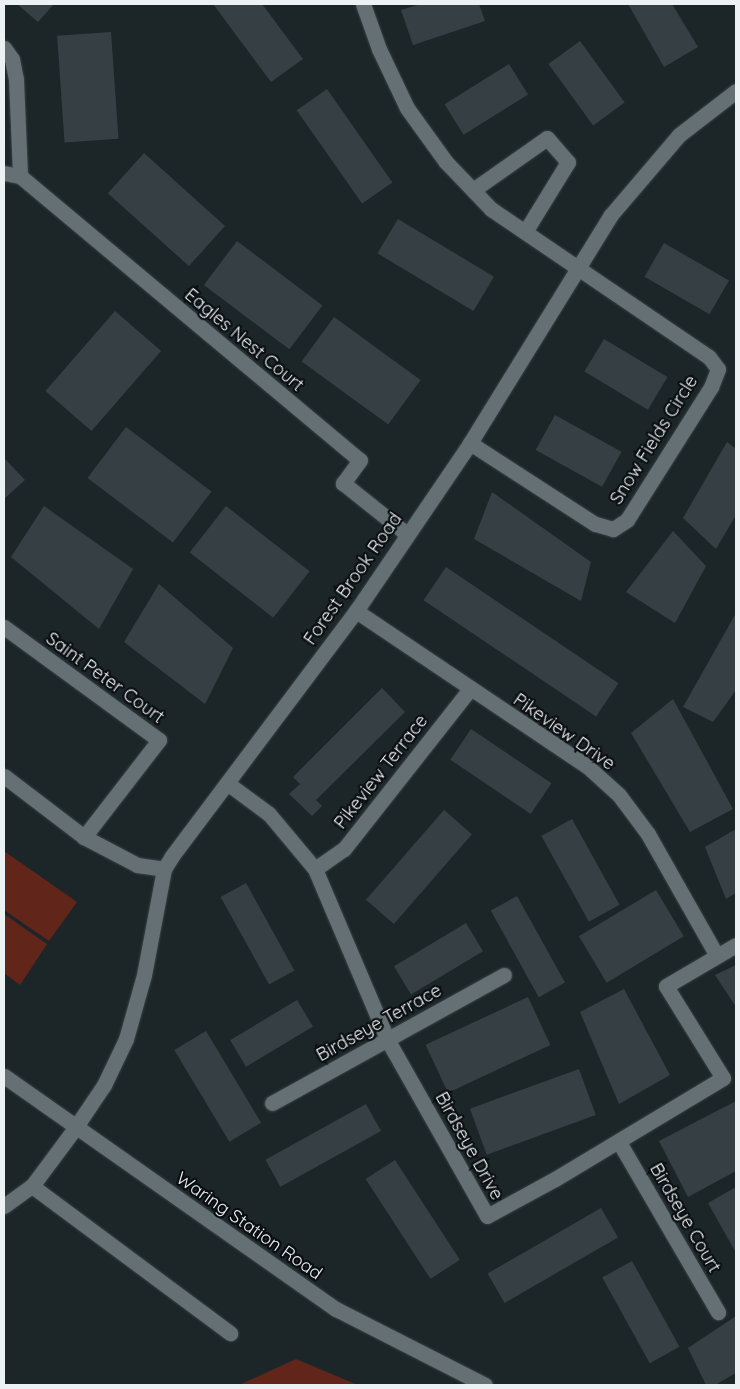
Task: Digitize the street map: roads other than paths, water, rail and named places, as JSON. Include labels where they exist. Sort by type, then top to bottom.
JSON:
[{"type":"street","points":[[363,4],[379,49],[407,108],[446,162],[491,209],[579,270]]},
{"type":"street","points":[[4,48],[12,60],[16,79],[20,176]]},
{"type":"street","name":"Forest Brook Road","points":[[4,1206],[32,1186],[76,1128],[104,1085],[137,1008],[164,869],[187,833],[227,783],[356,611],[406,534],[470,443],[579,270],[610,216],[680,135],[736,91]]},
{"type":"street","points":[[473,190],[548,138],[568,162],[525,232]]},
{"type":"street","name":"Eagles Nest Court","points":[[4,173],[20,176],[360,460],[342,483],[406,534]]},
{"type":"street","name":"Snow Fields Circle","points":[[470,443],[595,524],[613,529],[627,520],[711,387],[718,369],[709,357],[579,270]]},
{"type":"street","name":"Pikeview Drive","points":[[356,611],[468,690],[587,766],[619,795],[648,834],[717,956]]},
{"type":"street","name":"Saint Peter Court","points":[[4,627],[159,740],[84,837]]},
{"type":"street","name":"Pikeview Terrace","points":[[315,869],[344,849],[468,690]]},
{"type":"street","points":[[4,776],[84,837],[137,865],[164,869]]},
{"type":"street","name":"Birdseye Drive","points":[[227,783],[269,814],[315,869],[388,1039],[487,1216],[619,1142],[723,1078],[666,986],[736,945]]},
{"type":"street","name":"Birdseye Terrace","points":[[272,1103],[504,974]]},
{"type":"street","name":"Waring Station Road","points":[[4,1076],[336,1309],[485,1385]]},
{"type":"street","name":"Birdseye Court","points":[[619,1142],[718,1312]]},
{"type":"street","points":[[32,1186],[230,1333]]}]
